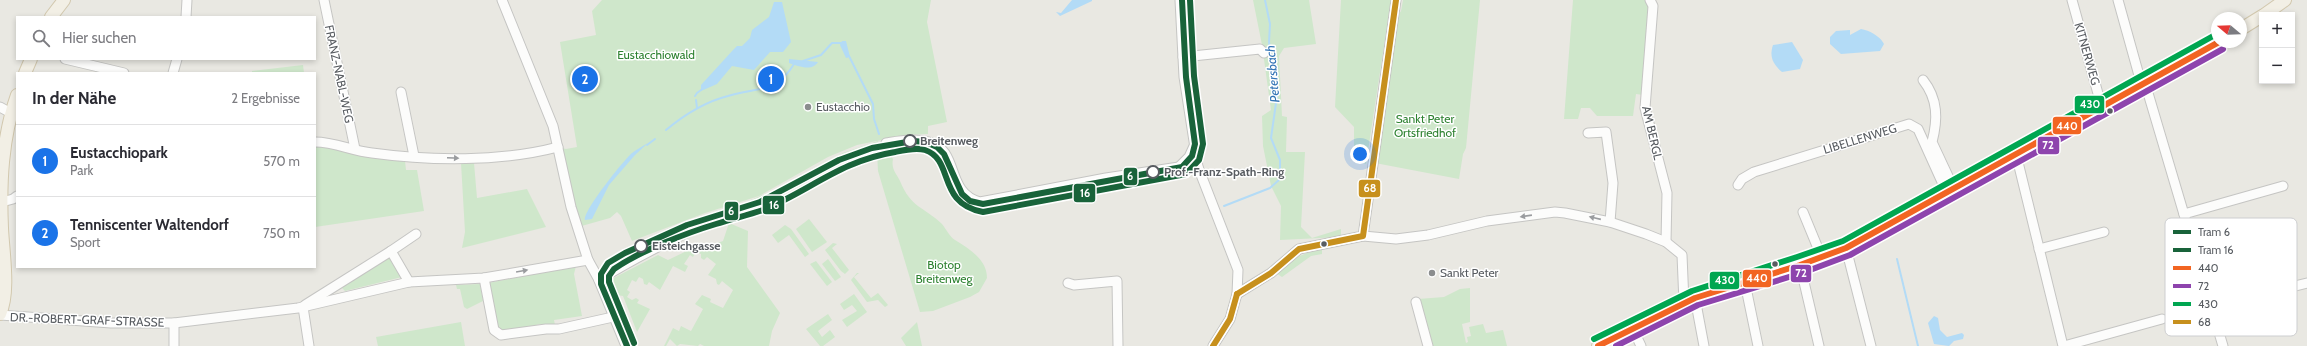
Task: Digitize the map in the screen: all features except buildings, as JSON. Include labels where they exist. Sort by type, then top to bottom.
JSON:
[{"type":"main road","points":[[52,16],[64,0]]},
{"type":"main road","points":[[2268,12],[2285,0]]},
{"type":"main road","points":[[2247,25],[2259,18]]},
{"type":"main road","points":[[1598,346],[1695,298],[1822,258],[1846,248],[2144,85],[2211,47]]},
{"type":"main road","points":[[25,72],[31,60]]},
{"type":"main road","points":[[0,314],[4,286],[1,173],[6,132],[16,98]]},
{"type":"street","points":[[186,16],[187,0]]},
{"type":"street","name":"FRANZ-NABL-WEG","points":[[324,0],[355,149]]},
{"type":"street","points":[[502,0],[553,126],[571,207],[588,260],[599,280],[626,346]]},
{"type":"street","points":[[1180,0],[1183,57],[1198,167],[1238,270],[1238,294],[1230,319],[1213,346]]},
{"type":"street","points":[[1363,236],[1396,0]]},
{"type":"street","name":"AM BERGL","points":[[1650,0],[1653,6],[1645,108],[1667,193],[1666,242]]},
{"type":"street","name":"KITNERWEG","points":[[2072,0],[2102,108]]},
{"type":"street","points":[[2118,0],[2185,218]]},
{"type":"street","points":[[1183,57],[1260,49],[1264,53]]},
{"type":"street","points":[[69,60],[120,72]]},
{"type":"street","points":[[174,72],[177,60]]},
{"type":"street","points":[[1923,80],[1930,88],[1936,107],[1937,123],[1932,142],[1950,191]]},
{"type":"street","points":[[402,92],[414,156]]},
{"type":"street","points":[[0,107],[11,113]]},
{"type":"street","name":"LIBELLENWEG","points":[[1738,185],[1742,179],[1754,172],[1909,124],[1918,129],[1950,191]]},
{"type":"street","points":[[1588,133],[1606,132],[1613,183],[1610,222]]},
{"type":"street","points":[[886,143],[918,140],[930,142],[942,150],[948,158],[961,191],[969,199],[980,202],[1179,167],[1198,167]]},
{"type":"street","points":[[316,142],[329,142],[371,153],[464,158],[508,157],[558,145]]},
{"type":"street","points":[[1179,167],[1189,157],[1194,144]]},
{"type":"street","points":[[2016,154],[2063,346],[2162,319]]},
{"type":"street","points":[[2184,214],[2283,186]]},
{"type":"street","points":[[2,202],[16,197]]},
{"type":"street","points":[[1238,294],[1271,273],[1299,249],[1363,236],[1400,238],[1428,235],[1487,221],[1555,212],[1610,222],[1666,242],[1682,255],[1684,303]]},
{"type":"street","points":[[1803,212],[1822,258]]},
{"type":"street","points":[[599,280],[623,266],[702,226],[736,217]]},
{"type":"street","points":[[2039,249],[2104,232]]},
{"type":"street","name":"DR.-ROBERT-GRAF-STRASSE","points":[[304,307],[338,282],[391,251],[416,234]]},
{"type":"street","points":[[1846,248],[1871,346]]},
{"type":"street","points":[[391,251],[409,282]]},
{"type":"street","name":"DR.-ROBERT-GRAF-STRASSE","points":[[0,314],[111,323],[174,323],[304,307],[409,282],[484,278],[588,260]]},
{"type":"street","points":[[1800,265],[1819,346]]},
{"type":"street","points":[[484,278],[494,330],[501,335],[546,328],[559,329],[613,317]]},
{"type":"street","points":[[1068,283],[1074,285],[1117,281],[1118,346]]},
{"type":"street","points":[[1745,283],[1758,346]]},
{"type":"street","points":[[2297,286],[2307,283]]},
{"type":"street","points":[[1695,298],[1704,346]]},
{"type":"street","points":[[1416,302],[1428,346]]},
{"type":"street","points":[[304,307],[309,346]]},
{"type":"street","name":"DR.-ROBERT-GRAF-STRASSE","points":[[174,323],[174,346]]},
{"type":"street","points":[[1633,329],[1641,346]]},
{"type":"street","points":[[2221,336],[2224,346]]},
{"type":"green space","name":"Eustacchiowald","points":[[602,0],[931,0],[927,22],[947,122],[928,126],[928,134],[906,135],[857,145],[828,157],[759,196],[705,213],[632,241],[621,216],[617,212],[610,218],[578,227],[558,147],[566,149],[577,147],[560,42],[596,35],[592,11]]},
{"type":"green space","points":[[1253,0],[1309,0],[1316,44],[1284,48],[1279,56],[1282,116],[1287,117],[1286,152],[1305,152],[1301,227],[1312,238],[1341,229],[1341,237],[1280,240],[1281,206],[1271,186],[1263,146],[1262,116],[1271,110],[1262,45]]},
{"type":"green space","points":[[1341,0],[1391,0],[1366,164],[1354,160],[1354,127],[1335,107]]},
{"type":"green space","name":"Sankt Peter Ortsfriedhof","points":[[1403,0],[1480,0],[1466,148],[1463,154],[1459,179],[1375,163],[1399,14]]},
{"type":"green space","points":[[1573,0],[1647,0],[1650,7],[1643,95],[1636,94],[1633,116],[1597,116],[1590,108],[1581,108],[1578,119],[1564,119]]},
{"type":"green space","points":[[303,65],[304,72],[252,72]]},
{"type":"green space","points":[[878,141],[880,147],[847,156],[769,200],[739,211],[739,205],[775,190],[843,153]]},
{"type":"green space","points":[[316,145],[405,161],[406,170],[417,170],[424,211],[316,227]]},
{"type":"green space","name":"Biotop Breitenweg","points":[[883,151],[883,153],[888,152],[893,159],[894,171],[904,190],[913,202],[942,224],[953,239],[981,260],[986,271],[987,278],[979,292],[933,311],[920,312],[878,171],[877,152]]},
{"type":"green space","points":[[461,163],[474,163],[477,198],[527,189],[546,227],[462,248],[465,232]]},
{"type":"green space","points":[[736,206],[736,212],[703,220],[669,235],[667,229],[697,217]]},
{"type":"green space","points":[[809,219],[827,242],[812,252],[796,229]]},
{"type":"green space","points":[[729,223],[748,231],[747,267],[780,313],[772,331],[769,346],[704,346],[700,344],[698,346],[680,344],[677,346],[670,339],[666,346],[664,346],[673,328],[679,331],[681,326],[691,331],[703,309],[695,304],[702,295],[711,299],[710,302],[723,308],[733,290],[722,281],[719,285],[717,284],[716,279],[708,275],[716,264],[707,257],[704,260],[701,258],[701,254],[696,252],[693,257],[690,255],[684,264],[688,266],[685,272],[673,266],[660,290],[649,282],[647,285],[644,284],[643,279],[639,277],[636,282],[632,280],[627,290],[630,292],[627,297],[632,300],[636,298],[639,300],[637,303],[650,309],[637,332],[623,296],[609,294],[606,282],[658,255],[668,260],[695,247],[699,250],[723,241]]},
{"type":"green space","points":[[785,225],[791,229],[809,254],[805,257],[789,235],[778,243],[772,235]]},
{"type":"green space","points":[[833,243],[837,244],[832,248],[849,270],[845,274],[825,250]]},
{"type":"green space","points":[[1317,249],[1322,249],[1322,254],[1311,256],[1282,277],[1276,273],[1297,257]]},
{"type":"green space","points":[[387,257],[390,257],[402,277],[345,291],[340,286]]},
{"type":"green space","points":[[828,259],[841,277],[835,281],[822,264]]},
{"type":"green space","points":[[816,261],[832,282],[827,286],[810,264]]},
{"type":"green space","points":[[576,266],[574,274],[582,316],[554,320],[555,325],[540,324],[501,333],[498,331],[488,283]]},
{"type":"green space","points":[[857,273],[859,273],[854,277],[871,298],[878,293],[888,305],[885,307],[878,300],[867,302],[851,280]]},
{"type":"green space","points":[[480,284],[483,301],[467,309],[464,307],[460,289],[457,289],[456,285]]},
{"type":"green space","points":[[1470,288],[1470,322],[1462,324],[1466,343],[1468,342],[1467,337],[1471,336],[1469,327],[1483,324],[1486,333],[1503,330],[1507,346],[1432,346],[1418,299],[1444,297],[1460,289]]},
{"type":"green space","points":[[854,294],[867,312],[847,327],[842,320],[857,311],[852,305],[844,310],[840,304]]},
{"type":"green space","points":[[828,314],[832,320],[818,331],[822,337],[830,330],[835,337],[823,346],[820,346],[806,329]]},
{"type":"green space","points":[[461,322],[465,346],[378,346],[376,337]]},
{"type":"green space","points":[[917,322],[922,346],[906,346],[901,338]]},
{"type":"water","points":[[1072,0],[1092,1],[1060,16],[1056,12],[1061,13]]},
{"type":"water","points":[[774,2],[782,2],[791,42],[783,52],[770,52],[754,70],[732,66],[717,84],[701,91],[701,85],[733,50],[737,46],[742,46],[750,38],[752,30],[769,17]]},
{"type":"water","points":[[1861,29],[1874,34],[1882,41],[1884,44],[1880,51],[1841,54],[1830,44],[1830,37],[1836,31],[1850,30],[1850,35]]},
{"type":"water","points":[[842,41],[846,41],[850,57],[846,58],[840,45]]},
{"type":"water","points":[[1792,42],[1803,60],[1800,69],[1782,72],[1776,66],[1772,57],[1771,53],[1773,45]]},
{"type":"water","points":[[789,59],[818,62],[809,68],[796,66],[789,63]]},
{"type":"water","points":[[648,143],[635,155],[609,185],[592,219],[585,220],[590,207],[604,186],[632,153]]},
{"type":"water","points":[[1934,316],[1938,318],[1940,330],[1947,337],[1962,333],[1964,335],[1963,339],[1954,341],[1949,346],[1934,344],[1928,323]]},
{"type":"waterway","name":"Petersbach","points":[[1224,206],[1270,188],[1280,179],[1280,160],[1271,138],[1277,96],[1269,42],[1270,24],[1265,0]]},
{"type":"waterway","points":[[803,61],[821,55],[832,43],[842,43]]},
{"type":"waterway","points":[[849,56],[873,104],[874,119],[879,134]]},
{"type":"waterway","points":[[666,130],[687,114],[703,105],[738,93],[773,85],[787,74],[794,64]]},
{"type":"waterway","points":[[695,96],[701,90]]},
{"type":"waterway","points":[[696,100],[697,108]]},
{"type":"waterway","points":[[647,145],[655,139]]},
{"type":"waterway","points":[[1897,259],[1918,346]]},
{"type":"tram line","name":"6","points":[[627,346],[601,284],[601,274],[608,263],[625,253],[687,225],[760,202],[839,160],[872,148],[913,141],[926,142],[937,147],[944,154],[962,194],[970,201],[983,204],[1182,167],[1192,156],[1195,144],[1186,77],[1182,0]]},
{"type":"tram line","name":"16","points":[[634,343],[609,282],[609,276],[614,269],[650,249],[677,237],[763,210],[842,169],[876,156],[910,149],[925,150],[934,155],[940,163],[952,191],[958,200],[968,207],[983,212],[1186,174],[1199,160],[1203,144],[1194,76],[1190,0]]},
{"type":"transit line","name":"68","points":[[1237,294],[1271,273],[1299,249],[1363,236],[1396,0]]},
{"type":"transit line","name":"430","points":[[1594,339],[1692,291],[1843,241],[2211,37]]},
{"type":"transit line","name":"440","points":[[1598,346],[1695,298],[1800,265],[1846,248],[2211,46]]},
{"type":"transit line","name":"72","points":[[1616,346],[1698,305],[1802,273],[1850,255],[2223,49]]},
{"type":"transit line","name":"68","points":[[1213,346],[1230,319],[1237,294]]},
{"type":"place","name":"Tenniscenter Waltendorf","points":[[585,79]]},
{"type":"place","name":"Eustacchiopark","points":[[771,79]]},
{"type":"place","name":"Eustacchio","points":[[808,107]]},
{"type":"place","name":"Breitenweg","points":[[910,141]]},
{"type":"place","name":"Prof.-Franz-Spath-Ring","points":[[1153,172]]},
{"type":"place","name":"Eisteichgasse","points":[[641,246]]},
{"type":"place","name":"Sankt Peter","points":[[1432,273]]}]
